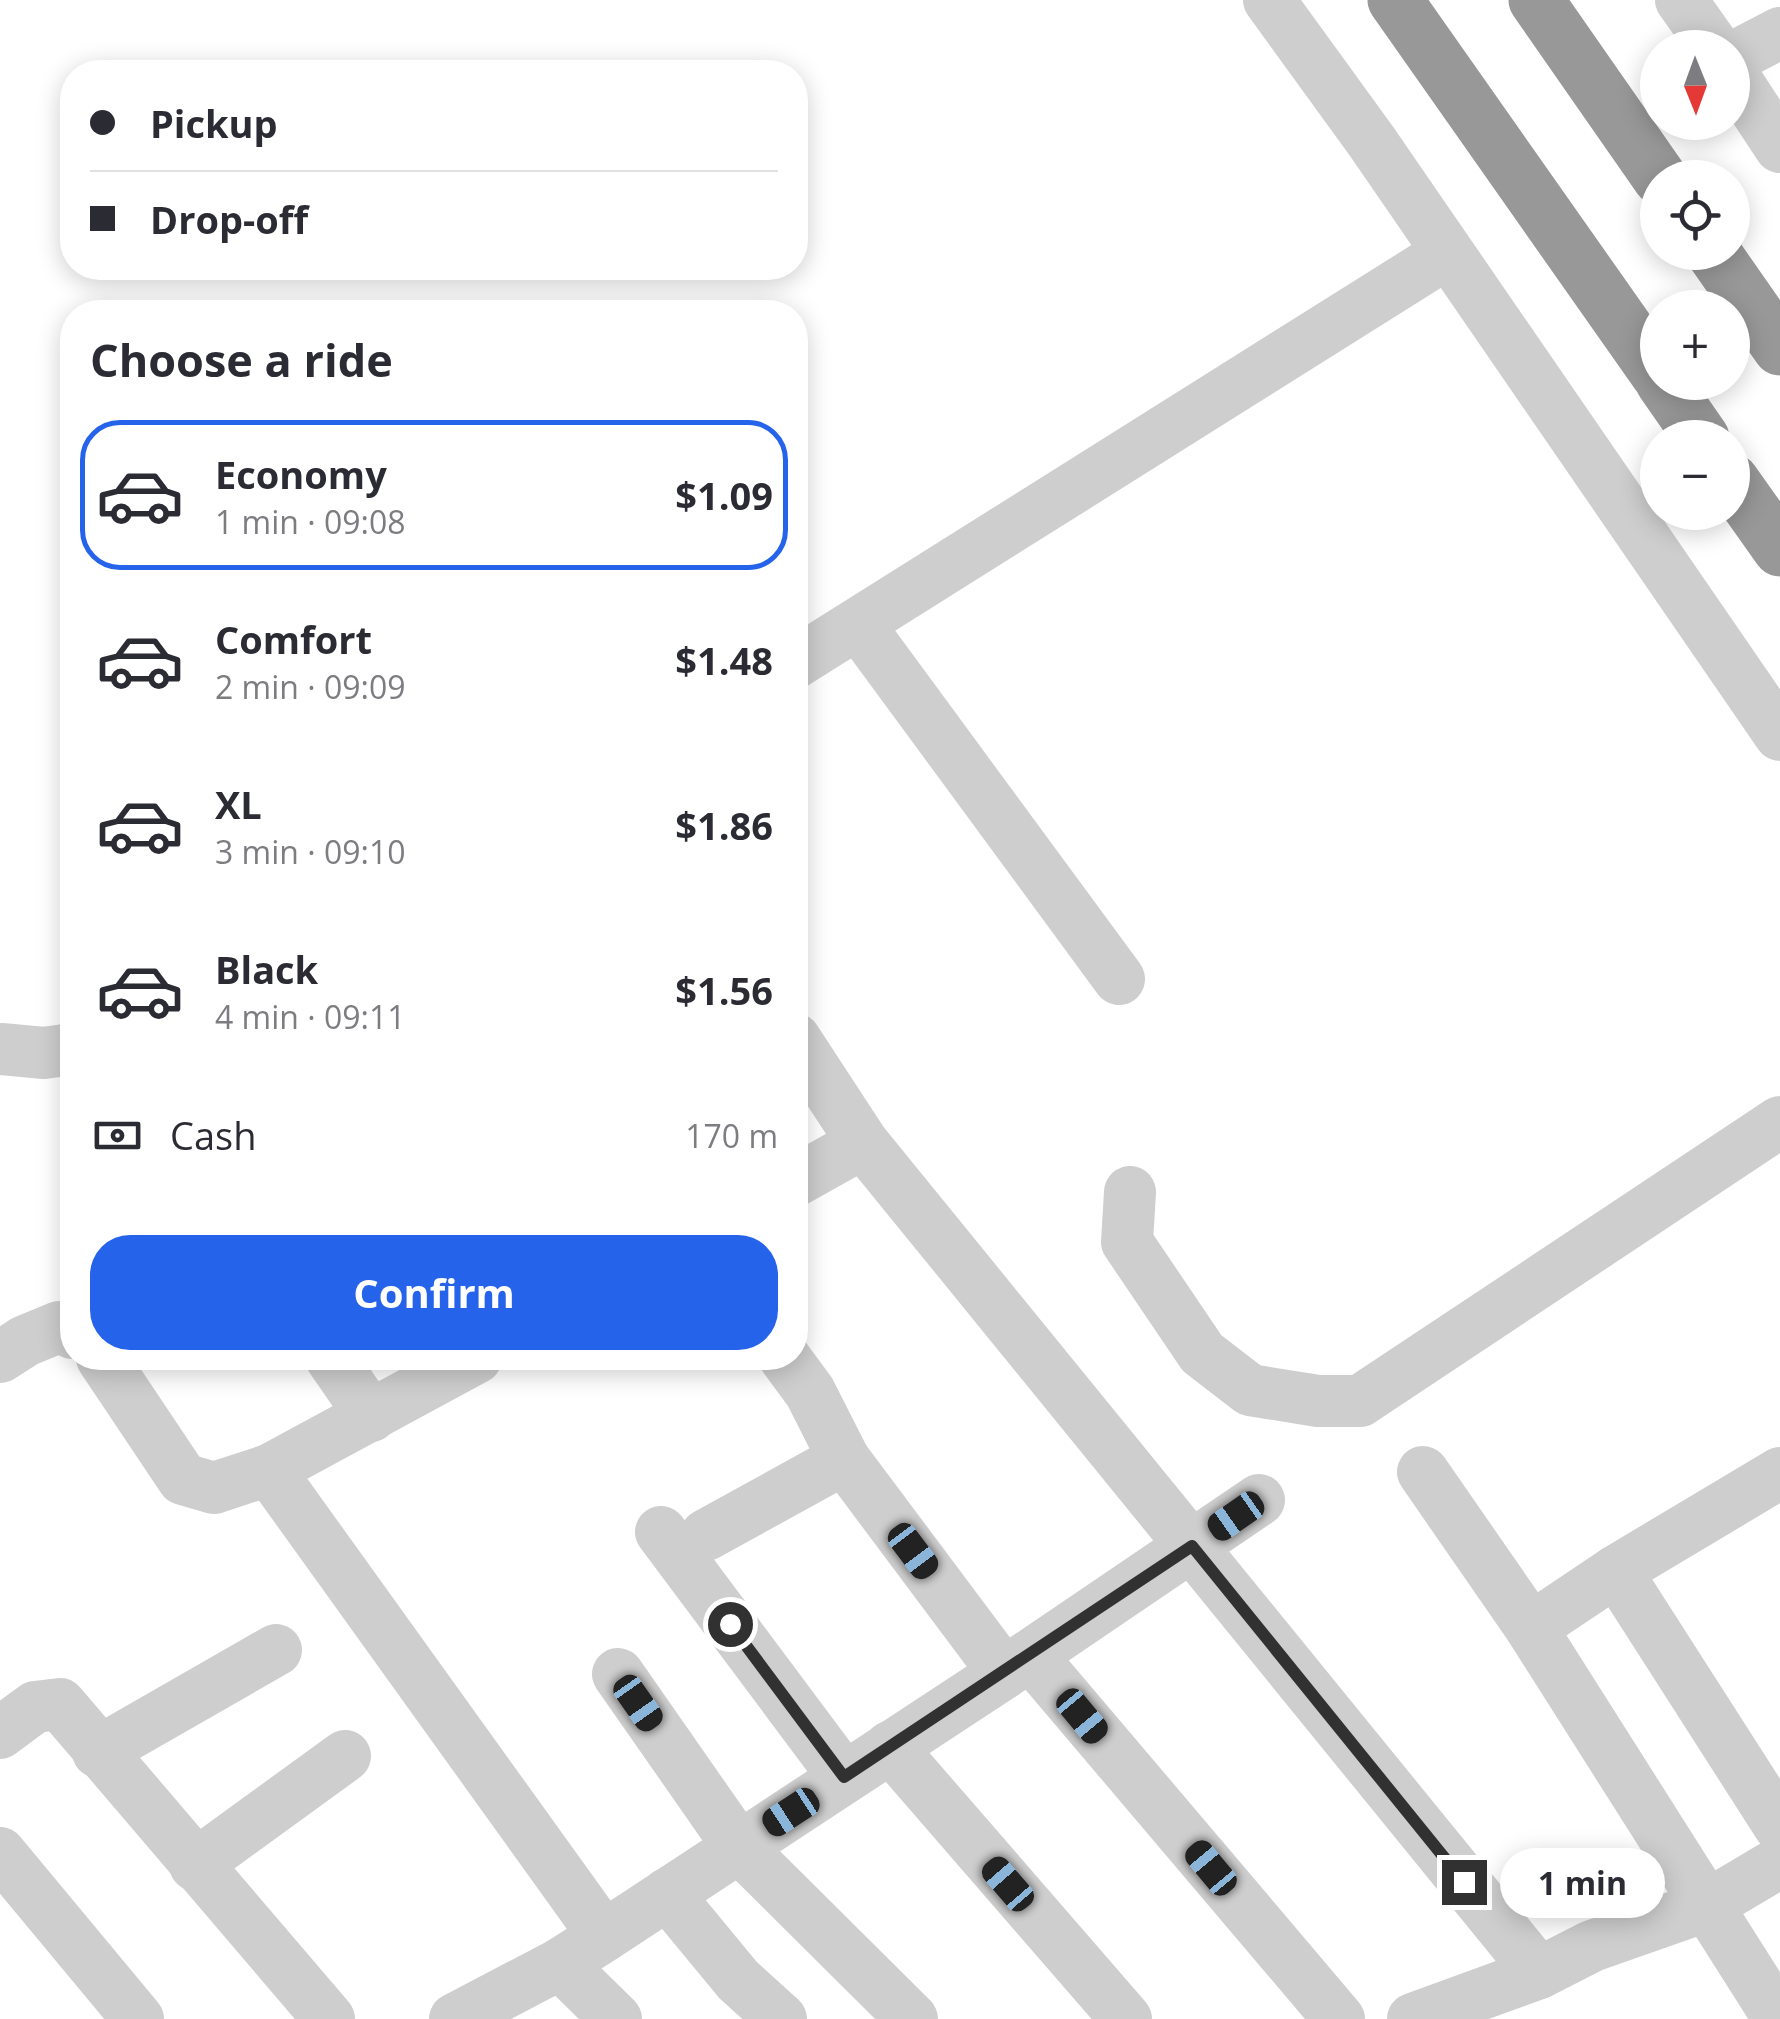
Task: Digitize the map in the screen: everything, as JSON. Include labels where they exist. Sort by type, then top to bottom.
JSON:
[{"type":"highway","points":[[1396,0],[1640,348]]},
{"type":"highway","points":[[1536,0],[1647,160]]},
{"type":"highway","points":[[1726,270],[1780,348]]},
{"type":"highway","points":[[1750,506],[1780,549]]},
{"type":"street","points":[[1269,0],[1372,142],[1780,734]]},
{"type":"street","points":[[1681,0],[1702,30]]},
{"type":"street","points":[[1750,49],[1780,33]]},
{"type":"street","points":[[1750,102],[1780,148]]},
{"type":"street","points":[[808,655],[1446,254]]},
{"type":"street","points":[[858,624],[1119,979]]},
{"type":"street","points":[[1,1049],[60,1051]]},
{"type":"street","points":[[808,1058],[863,1143],[1192,1546],[1516,1994]]},
{"type":"street","points":[[1130,1192],[1127,1242],[1202,1353],[1250,1390],[1318,1400],[1360,1400],[1780,1122]]},
{"type":"street","points":[[808,1174],[863,1143]]},
{"type":"street","points":[[0,1358],[25,1341],[60,1327]]},
{"type":"street","points":[[110,1370],[183,1478],[214,1488],[270,1470],[454,1370]]},
{"type":"street","points":[[339,1370],[371,1416]]},
{"type":"street","points":[[794,1370],[844,1459],[1018,1664],[1340,2019]]},
{"type":"street","points":[[844,1459],[684,1533],[844,1777]]},
{"type":"street","points":[[270,1470],[604,1936]]},
{"type":"street","points":[[1423,1472],[1531,1628],[1779,2019]]},
{"type":"street","points":[[1531,1628],[1616,1571],[1774,1490]]},
{"type":"street","points":[[455,2019],[560,1964],[604,1936],[1018,1664],[1258,1500]]},
{"type":"street","points":[[1616,1571],[1780,1828]]},
{"type":"street","points":[[98,1752],[276,1650]]},
{"type":"street","points":[[618,1674],[738,1846],[912,2019]]},
{"type":"street","points":[[0,1733],[36,1707],[60,1704],[329,2019]]},
{"type":"street","points":[[890,1747],[1126,2019]]},
{"type":"street","points":[[195,1865],[345,1756]]},
{"type":"street","points":[[0,1853],[138,2019]]},
{"type":"street","points":[[1414,2019],[1516,1994],[1592,1946],[1706,1906],[1780,1862]]},
{"type":"street","points":[[666,1894],[738,1980],[781,2019]]},
{"type":"street","points":[[560,1964],[616,2019]]},
{"type":"route","points":[[730,1624],[844,1777],[1192,1546],[1464,1882]]}]
